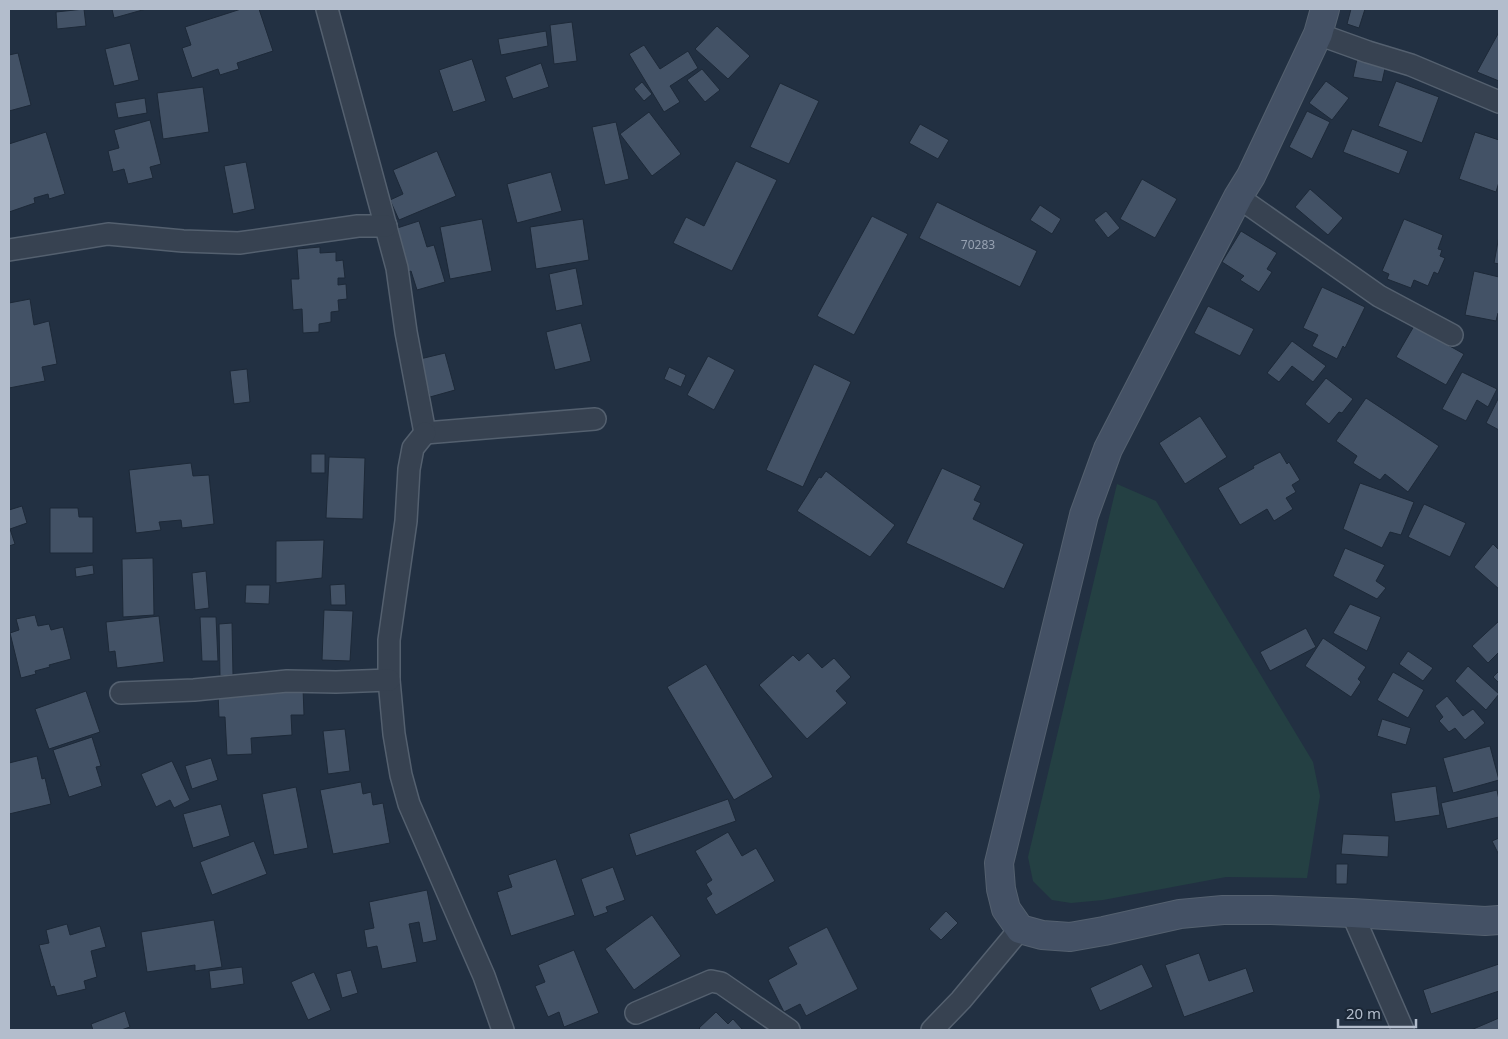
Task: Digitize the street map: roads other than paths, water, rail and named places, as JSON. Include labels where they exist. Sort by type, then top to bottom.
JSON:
[{"type":"street","points":[[327,9],[397,268],[424,433],[413,448],[409,469],[406,521],[389,640],[389,680],[394,734],[401,774],[409,804],[484,976],[503,1030]]},
{"type":"street","points":[[1499,102],[1411,65],[1368,52],[1321,21],[1251,176],[1108,449],[1084,515],[999,863],[1001,889],[1006,909],[1020,929],[1042,935],[1070,937],[1104,932],[1180,914],[1223,910],[1271,910],[1485,921],[1499,920]]},
{"type":"street","points":[[1238,198],[1378,296],[1452,335]]},
{"type":"street","points":[[9,250],[108,234],[239,243],[358,226],[386,226]]},
{"type":"street","points":[[424,433],[595,419]]},
{"type":"street","points":[[121,693],[194,690],[288,681],[389,680]]},
{"type":"street","points":[[1352,913],[1403,1030]]},
{"type":"street","points":[[932,1030],[961,1000],[1020,929]]},
{"type":"street","points":[[636,1013],[712,981],[721,983],[789,1030]]}]
